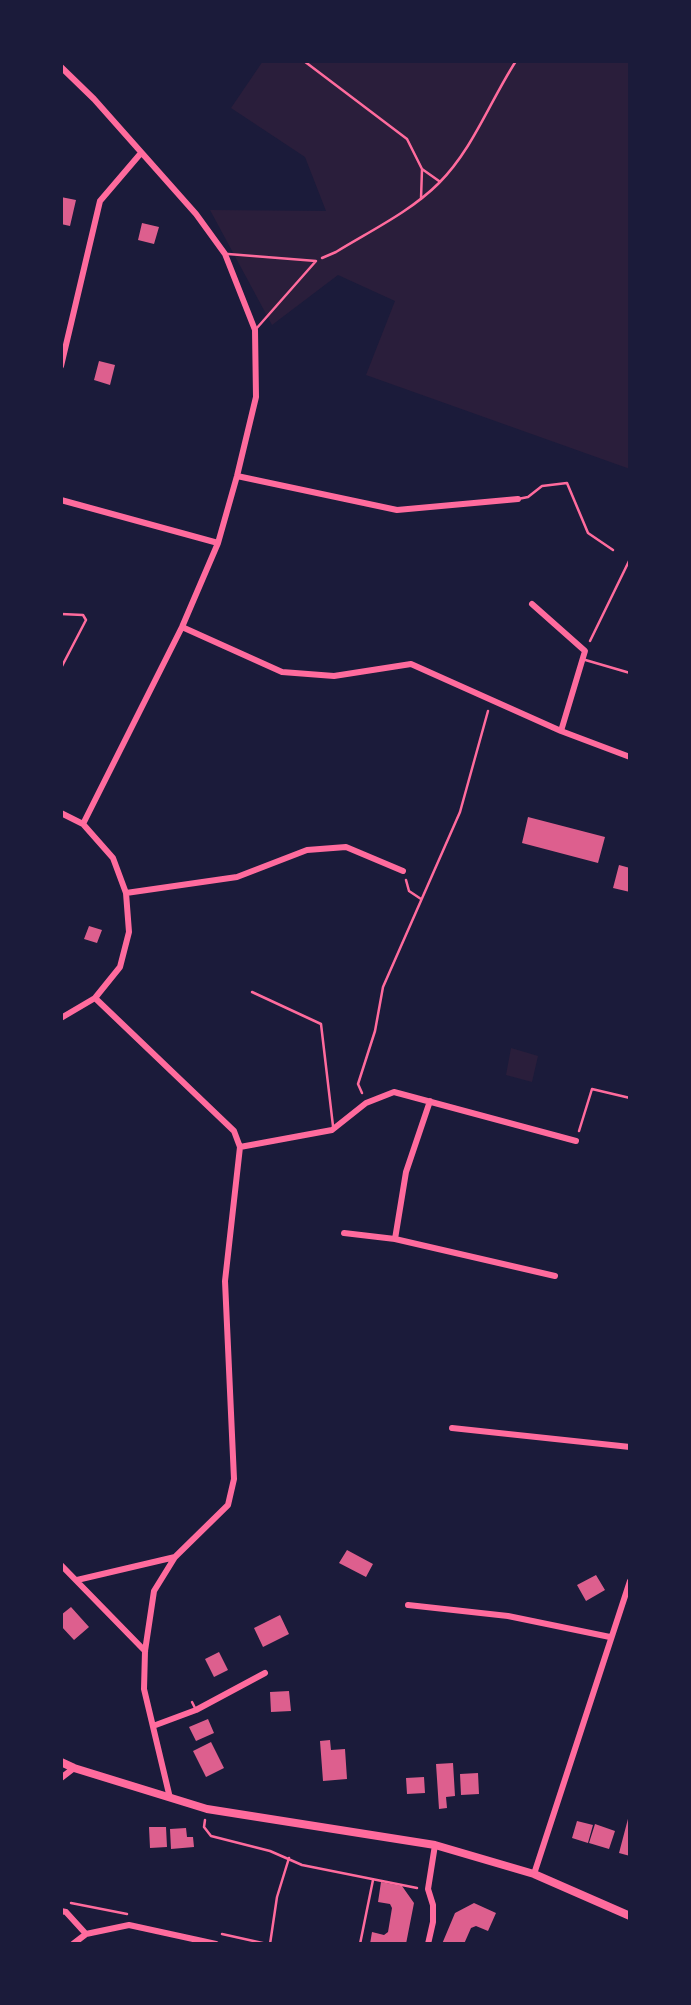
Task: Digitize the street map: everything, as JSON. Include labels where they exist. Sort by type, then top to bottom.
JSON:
[{"type":"street","points":[[61,67],[94,99],[197,214],[225,254],[255,330],[256,397],[218,543],[182,627],[83,824]]},
{"type":"street","points":[[61,366],[100,201],[141,153]]},
{"type":"street","points":[[237,476],[397,510],[518,499]]},
{"type":"street","points":[[61,500],[218,543]]},
{"type":"street","points":[[532,604],[585,650],[561,731]]},
{"type":"street","points":[[182,627],[282,672],[334,676],[411,664],[561,731],[630,757]]},
{"type":"street","points":[[61,813],[83,824],[113,859],[126,893],[129,932],[120,967],[95,998],[61,1018]]},
{"type":"street","points":[[126,893],[237,877],[307,850],[346,847],[403,870]]},
{"type":"street","points":[[95,998],[234,1131],[240,1147],[225,1281],[234,1479],[228,1505],[175,1557],[154,1591],[145,1651],[145,1689],[170,1798]]},
{"type":"street","points":[[240,1147],[334,1129],[366,1102],[394,1092],[576,1141]]},
{"type":"street","points":[[395,1239],[406,1172],[430,1101]]},
{"type":"street","points":[[344,1233],[395,1239],[555,1276]]},
{"type":"street","points":[[452,1428],[630,1447]]},
{"type":"street","points":[[77,1580],[175,1557]]},
{"type":"street","points":[[61,1565],[145,1651]]},
{"type":"street","points":[[534,1874],[630,1581]]},
{"type":"street","points":[[408,1605],[508,1616],[610,1637]]},
{"type":"street","points":[[153,1726],[196,1710],[265,1673]]},
{"type":"street","points":[[61,1762],[207,1809],[435,1845],[534,1874],[630,1916]]},
{"type":"street","points":[[61,1778],[74,1768]]},
{"type":"street","points":[[428,1944],[433,1922],[433,1905],[428,1889],[435,1845]]},
{"type":"street","points":[[61,1911],[66,1912],[86,1934]]},
{"type":"street","points":[[73,1944],[86,1934],[129,1925],[216,1944]]},
{"type":"lane","points":[[225,254],[316,261]]},
{"type":"lane","points":[[255,330],[316,261]]},
{"type":"lane","points":[[518,499],[528,497],[542,486],[567,483],[588,533],[613,550]]},
{"type":"lane","points":[[582,659],[630,673]]},
{"type":"lane","points":[[251,992],[321,1024],[334,1129]]},
{"type":"lane","points":[[192,1702],[196,1710]]},
{"type":"path","points":[[303,61],[407,139],[422,169],[440,182]]},
{"type":"path","points":[[316,261],[336,252],[421,199],[440,182],[471,142],[499,87],[516,61]]},
{"type":"path","points":[[421,199],[422,169]]},
{"type":"path","points":[[585,650],[630,559]]},
{"type":"path","points":[[61,614],[83,615],[86,620],[61,668]]},
{"type":"path","points":[[366,1102],[359,1084],[375,1031],[383,986],[460,812],[491,700]]},
{"type":"path","points":[[403,870],[409,891],[422,899]]},
{"type":"path","points":[[576,1141],[592,1089],[630,1098]]},
{"type":"path","points":[[207,1809],[204,1827],[211,1836],[249,1845],[302,1865],[428,1889]]},
{"type":"path","points":[[270,1944],[277,1897],[289,1858]]},
{"type":"path","points":[[360,1944],[373,1880]]},
{"type":"shaded area","points":[[263,61],[630,61],[630,469],[366,375],[395,301],[338,275],[272,325],[210,210],[326,211],[305,157],[231,108]]},
{"type":"shaded area","points":[[511,1048],[538,1056],[532,1082],[506,1075]]},
{"type":"building","points":[[61,197],[76,200],[70,226],[61,224]]},
{"type":"building","points":[[142,223],[159,227],[154,244],[138,240]]},
{"type":"building","points":[[99,361],[115,365],[110,385],[94,380]]},
{"type":"building","points":[[528,817],[605,837],[598,863],[522,843]]},
{"type":"building","points":[[619,865],[630,868],[630,892],[613,888]]},
{"type":"building","points":[[89,926],[102,930],[97,943],[84,939]]},
{"type":"building","points":[[347,1550],[373,1564],[366,1577],[339,1563]]},
{"type":"building","points":[[596,1575],[605,1590],[586,1601],[577,1585]]},
{"type":"building","points":[[71,1607],[89,1627],[74,1640],[61,1626],[61,1615]]},
{"type":"building","points":[[280,1615],[289,1634],[263,1647],[254,1628]]},
{"type":"building","points":[[219,1652],[228,1670],[214,1677],[205,1659]]},
{"type":"building","points":[[289,1691],[291,1711],[271,1712],[270,1692]]},
{"type":"building","points":[[208,1719],[214,1733],[196,1741],[189,1727]]},
{"type":"building","points":[[330,1740],[331,1750],[345,1749],[347,1779],[323,1781],[320,1741]]},
{"type":"building","points":[[211,1742],[224,1768],[206,1777],[193,1751]]},
{"type":"building","points":[[453,1763],[455,1796],[446,1797],[447,1808],[439,1809],[436,1764]]},
{"type":"building","points":[[478,1773],[479,1794],[461,1795],[460,1774]]},
{"type":"building","points":[[424,1777],[425,1793],[407,1794],[406,1778]]},
{"type":"building","points":[[630,1815],[630,1856],[619,1853]]},
{"type":"building","points":[[577,1821],[593,1825],[588,1843],[572,1838]]},
{"type":"building","points":[[595,1824],[615,1831],[609,1849],[589,1843]]},
{"type":"building","points":[[149,1827],[166,1827],[167,1847],[150,1848]]},
{"type":"building","points":[[186,1828],[187,1837],[193,1837],[194,1847],[171,1849],[170,1829]]},
{"type":"building","points":[[381,1882],[402,1886],[414,1903],[406,1944],[370,1944],[372,1932],[384,1935],[388,1932],[392,1908],[390,1904],[378,1902]]},
{"type":"building","points":[[474,1903],[496,1913],[488,1931],[476,1926],[471,1928],[464,1944],[442,1944],[455,1913]]}]
